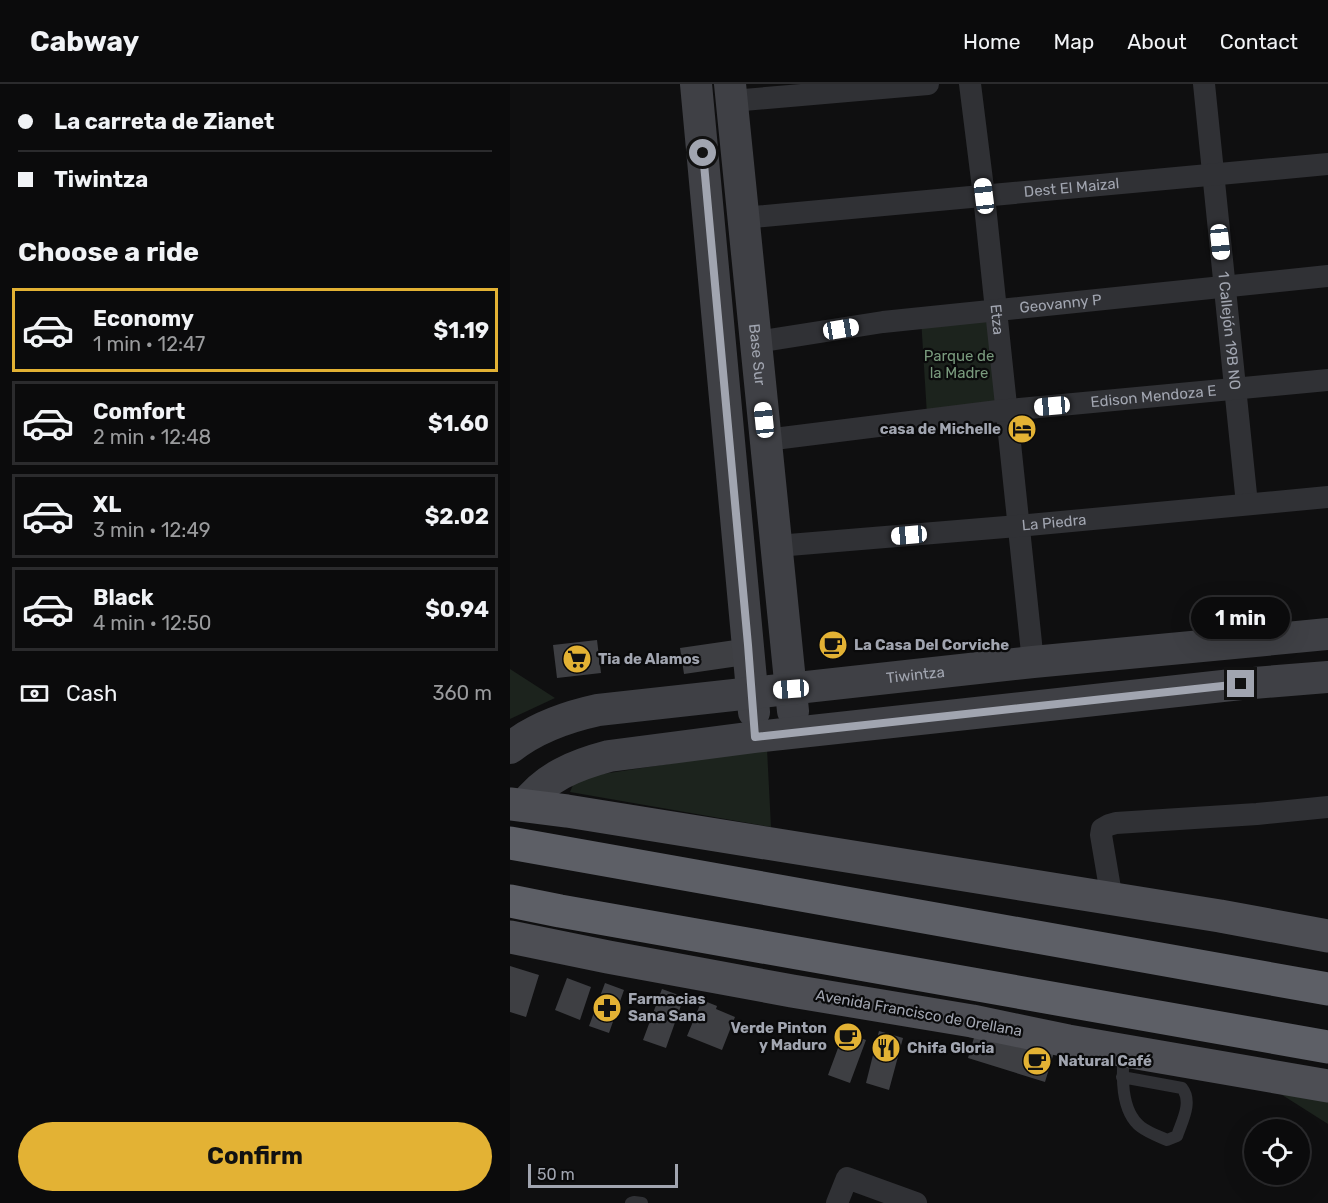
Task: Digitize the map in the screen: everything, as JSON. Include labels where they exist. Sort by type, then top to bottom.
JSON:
[{"type":"highway","points":[[510,843],[1328,989]]},
{"type":"highway","points":[[510,901],[1328,1047]]},
{"type":"main road","points":[[510,836],[517,805],[567,811],[1319,932]]},
{"type":"main road","name":"Avenida Francisco de Orellana","points":[[510,937],[792,991],[972,1021],[1068,1041],[1123,1064],[1328,1086]]},
{"type":"street","points":[[696,84],[753,692],[755,737]]},
{"type":"street","points":[[731,93],[928,84]]},
{"type":"street","name":"Etza","points":[[970,84],[984,196],[1032,662]]},
{"type":"street","name":"1 Callejón 19B NO","points":[[1204,84],[1246,504]]},
{"type":"street","name":"Base Sur","points":[[731,93],[795,733]]},
{"type":"street","name":"Dest El Maizal","points":[[743,219],[1328,164]]},
{"type":"street","name":"Geovanny P","points":[[757,342],[883,322],[1328,276]]},
{"type":"street","name":"Edison Mendoza E","points":[[766,440],[1006,411],[1328,380]]},
{"type":"street","name":"La Piedra","points":[[777,546],[1328,497]]},
{"type":"street","name":"Tiwintza","points":[[510,748],[527,737],[572,716],[597,710],[1032,662],[1328,634]]},
{"type":"street","points":[[517,805],[553,777],[588,761],[609,756],[755,737],[1241,684],[1328,677]]},
{"type":"street","points":[[1112,900],[1101,835],[1105,827],[1116,823],[1328,807]]},
{"type":"street","points":[[837,1203],[847,1178],[916,1203]]},
{"type":"lane","points":[[1123,1064],[1182,1088],[1188,1098],[1177,1136],[1167,1140],[1139,1126],[1126,1101],[1123,1064]]},
{"type":"lane","points":[[631,1203],[642,1203]]},
{"type":"green space","name":"Parque de la Madre","points":[[988,314],[998,411],[927,415],[921,318]]},
{"type":"green space","points":[[510,669],[555,698],[510,719]]},
{"type":"green space","points":[[767,749],[771,827],[570,792],[576,778]]},
{"type":"green space","points":[[1254,1077],[1328,1095],[1328,1124]]},
{"type":"building","name":"Tia de Alamos","points":[[597,640],[601,673],[557,678],[553,645]]},
{"type":"building","points":[[735,640],[739,666],[684,674],[680,648]]},
{"type":"building","points":[[510,966],[539,975],[526,1017],[510,1012]]},
{"type":"building","points":[[567,978],[591,987],[580,1020],[555,1010]]},
{"type":"building","name":"Farmacias Sana Sana","points":[[605,983],[624,990],[609,1033],[589,1026]]},
{"type":"building","points":[[662,989],[684,997],[666,1048],[643,1040]]},
{"type":"building","points":[[702,1000],[735,1017],[722,1050],[687,1036]]},
{"type":"building","points":[[879,1031],[903,1038],[889,1090],[866,1083]]},
{"type":"building","points":[[976,1031],[1055,1049],[1045,1082],[968,1058]]},
{"type":"building","points":[[844,1032],[866,1040],[850,1083],[828,1075]]},
{"type":"place","name":"casa de Michelle","points":[[1022,429]]},
{"type":"place","name":"La Casa Del Corviche","points":[[833,645]]},
{"type":"place","name":"Tia de Alamos","points":[[577,659]]},
{"type":"place","name":"Farmacias Sana Sana","points":[[607,1008]]},
{"type":"place","name":"Verde Pinton y Maduro","points":[[848,1037]]},
{"type":"place","name":"Chifa Gloria","points":[[886,1048]]},
{"type":"place","name":"Natural Café","points":[[1037,1061]]},
{"type":"route","points":[[703,153],[753,692],[755,737],[1241,684]]}]
